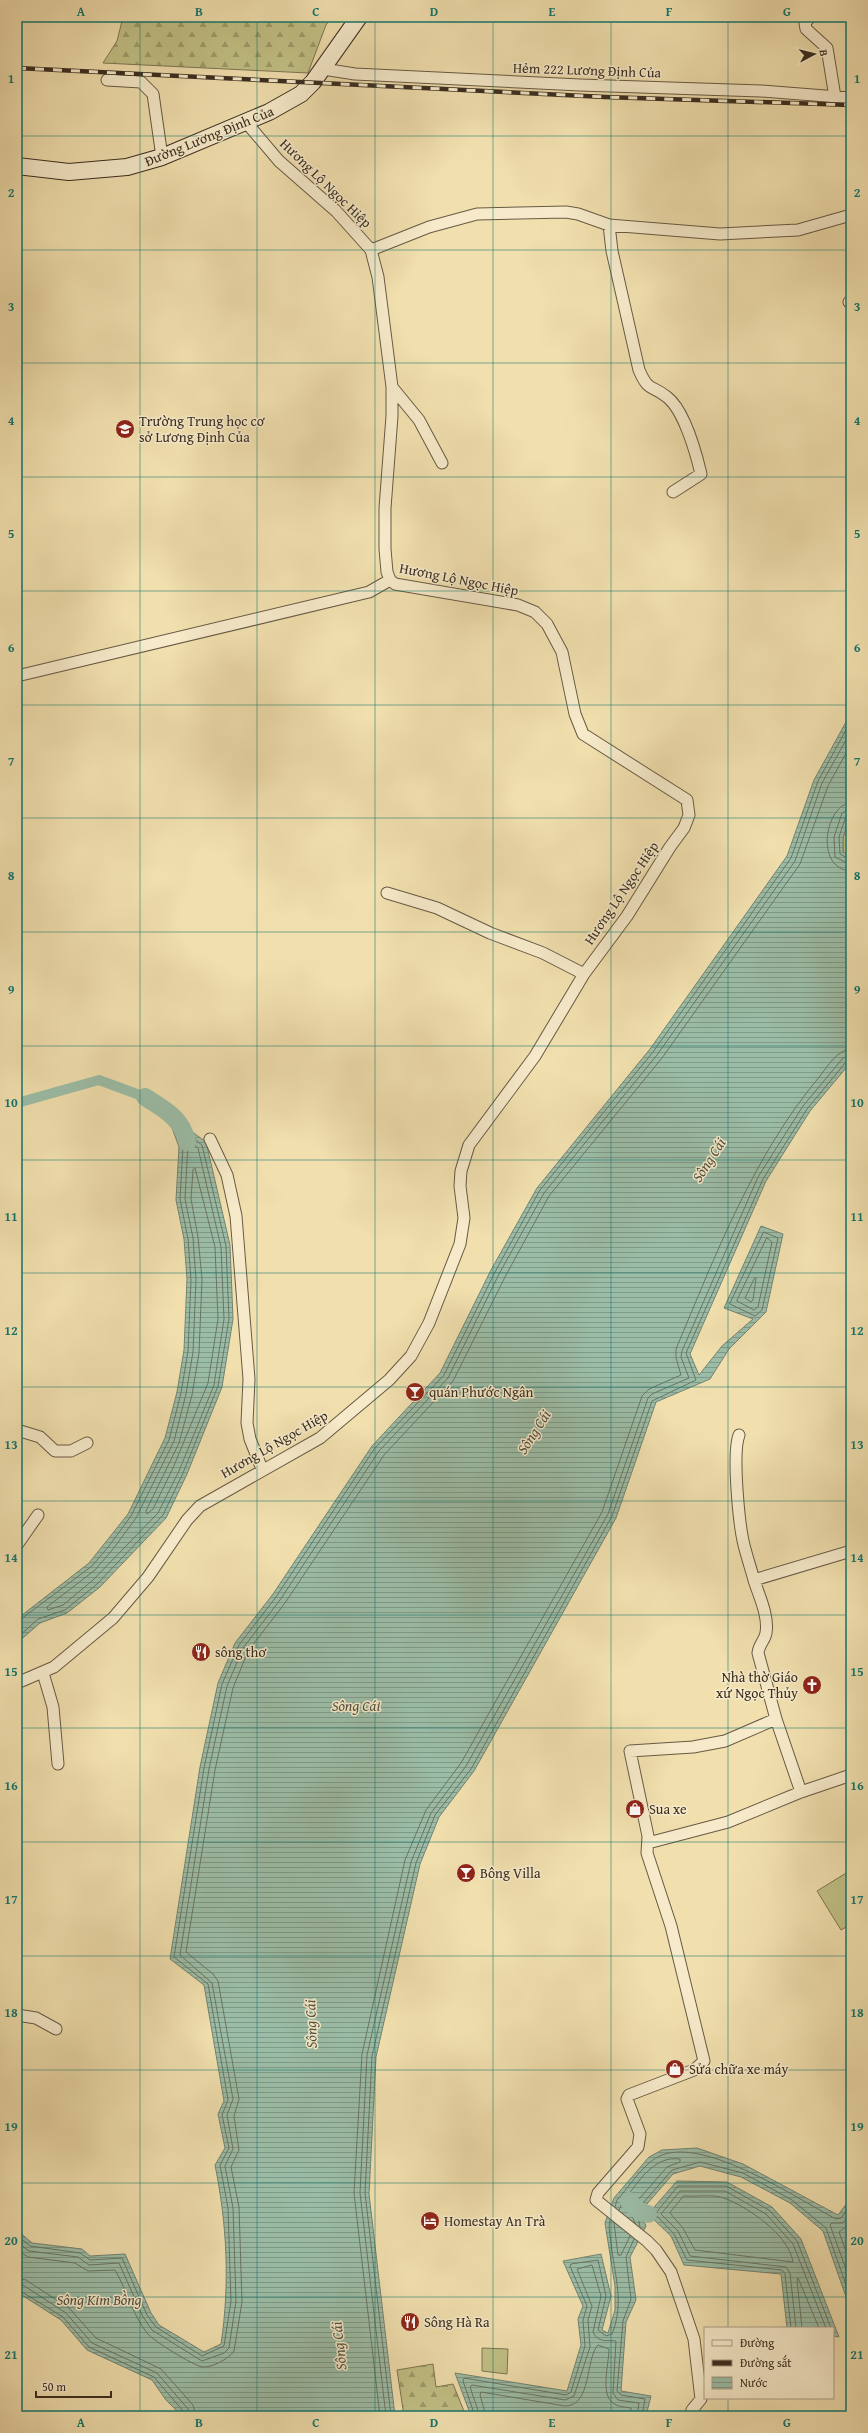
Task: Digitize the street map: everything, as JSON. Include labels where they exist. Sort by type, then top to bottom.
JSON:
[{"type":"street","name":"Đường Lương Định Của","points":[[17,166],[69,172],[95,171],[127,167],[162,157],[269,112],[301,94],[322,69],[359,17]]},
{"type":"street","points":[[810,17],[805,23],[806,29],[827,48],[835,97]]},
{"type":"street","name":"Hẻm 222 Lương Định Của","points":[[322,69],[355,74],[580,85],[761,91],[851,98]]},
{"type":"street","points":[[107,80],[141,82],[153,94],[162,157]]},
{"type":"street","name":"Hương Lộ Ngọc Hiệp","points":[[17,1684],[54,1667],[118,1612],[169,1549],[188,1520],[200,1506],[262,1469],[320,1438],[335,1427],[389,1380],[411,1356],[429,1323],[460,1244],[464,1218],[460,1186],[461,1171],[469,1145],[535,1056],[584,974],[627,916],[670,847],[684,828],[689,815],[687,800],[583,734],[577,724],[562,652],[547,624],[535,612],[518,604],[434,592],[395,584],[390,580],[386,565],[385,529],[391,450],[392,387],[378,277],[371,250],[336,211],[279,161],[245,121]]},
{"type":"street","points":[[371,250],[429,227],[477,214],[566,212],[578,214],[609,225],[720,234],[798,230],[851,215]]},
{"type":"street","points":[[609,225],[612,251],[639,370],[644,384],[666,396],[678,410],[700,469],[701,474],[698,477],[673,492]]},
{"type":"street","points":[[392,387],[419,420],[442,463]]},
{"type":"street","points":[[17,676],[369,592],[390,580]]},
{"type":"street","points":[[387,893],[437,908],[490,933],[543,953],[584,974]]},
{"type":"street","points":[[210,1140],[227,1175],[236,1216],[249,1379],[247,1423],[250,1439],[262,1469]]},
{"type":"street","points":[[17,1430],[40,1437],[55,1450],[76,1449],[87,1442]]},
{"type":"street","points":[[739,1435],[737,1444],[737,1479],[743,1544],[767,1623],[766,1635],[759,1644],[758,1653],[776,1719],[801,1792]]},
{"type":"street","points":[[17,1545],[38,1515]]},
{"type":"street","points":[[754,1580],[851,1551]]},
{"type":"street","points":[[43,1673],[53,1707],[58,1764]]},
{"type":"street","points":[[691,2416],[692,2410],[701,2399],[694,2339],[671,2272],[656,2250],[647,2241],[596,2200],[598,2193],[638,2147],[640,2134],[627,2099],[629,2095],[694,2070],[704,2061],[671,1926],[647,1853],[648,1843],[630,1752],[693,1747],[725,1741],[776,1719]]},
{"type":"street","points":[[648,1843],[728,1822],[801,1792],[851,1775]]},
{"type":"street","points":[[17,2015],[36,2018],[56,2028]]},
{"type":"green space","points":[[123,17],[332,17],[326,25],[308,73],[103,63],[117,41]]},
{"type":"green space","points":[[851,812],[851,856],[843,852],[843,838]]},
{"type":"green space","points":[[851,1870],[851,1924],[841,1930],[817,1891]]},
{"type":"green space","points":[[482,2348],[508,2349],[507,2374],[482,2371]]},
{"type":"green space","points":[[433,2364],[436,2387],[453,2384],[466,2416],[404,2416],[397,2370]]},
{"type":"water","name":"Sông Cái","points":[[851,713],[851,812],[843,838],[843,852],[851,856],[851,1062],[810,1111],[766,1181],[690,1354],[699,1375],[722,1346],[753,1319],[724,1308],[761,1226],[783,1234],[766,1312],[729,1349],[710,1379],[656,1402],[616,1518],[474,1771],[439,1817],[420,1864],[376,2057],[369,2194],[395,2416],[182,2416],[166,2400],[152,2380],[87,2350],[61,2320],[17,2292],[17,2230],[32,2243],[82,2249],[90,2256],[125,2254],[151,2313],[159,2325],[204,2352],[221,2344],[226,2299],[226,2254],[225,2232],[215,2165],[225,2148],[218,2114],[224,2101],[204,1985],[170,1959],[200,1767],[218,1683],[235,1643],[273,1594],[372,1446],[440,1373],[491,1270],[537,1188],[650,1049],[787,856],[814,780]]},
{"type":"water","points":[[145,1097],[206,1142],[230,1245],[233,1319],[222,1387],[187,1474],[166,1518],[100,1587],[67,1613],[40,1623],[17,1643],[17,1619],[89,1563],[128,1514],[165,1438],[177,1392],[184,1350],[187,1279],[184,1239],[176,1200],[179,1147],[172,1128]]},
{"type":"water","points":[[697,2148],[743,2164],[838,2215],[851,2198],[851,2311],[823,2231],[790,2203],[741,2177],[700,2166],[673,2174],[640,2212],[646,2226],[630,2257],[636,2300],[626,2322],[621,2391],[651,2396],[646,2416],[471,2416],[455,2373],[567,2391],[581,2345],[578,2319],[583,2306],[563,2261],[601,2254],[611,2296],[602,2330],[608,2333],[615,2310],[615,2286],[605,2223],[614,2198],[649,2157],[662,2150]]},
{"type":"water","points":[[677,2181],[727,2182],[772,2207],[801,2239],[839,2337],[834,2336],[834,2327],[787,2327],[781,2274],[684,2265],[671,2236],[648,2214]]},
{"type":"waterway","points":[[17,1103],[99,1080],[145,1097]]},
{"type":"waterway","points":[[145,1097],[177,1120],[185,1134],[187,1142]]},
{"type":"waterway","points":[[629,2201],[640,2212],[648,2214]]},
{"type":"railway","points":[[17,68],[605,97],[851,105]]},
{"type":"place","name":"Trường Trung học cơ sở Lương Định Của","points":[[125,429]]},
{"type":"place","name":"quán Phước Ngân","points":[[415,1392]]},
{"type":"place","name":"sông thơ","points":[[201,1652]]},
{"type":"place","name":"Nhà thờ Giáo xứ Ngọc Thủy","points":[[812,1685]]},
{"type":"place","name":"Sua xe","points":[[635,1809]]},
{"type":"place","name":"Bông Villa","points":[[466,1873]]},
{"type":"place","name":"Sửa chữa xe máy","points":[[675,2069]]},
{"type":"place","name":"Homestay An Trà","points":[[430,2221]]},
{"type":"place","name":"Sông Hà Ra","points":[[410,2322]]},
{"type":"water label","name":"Sông Kim Bồng","points":[[99,2300]]}]
